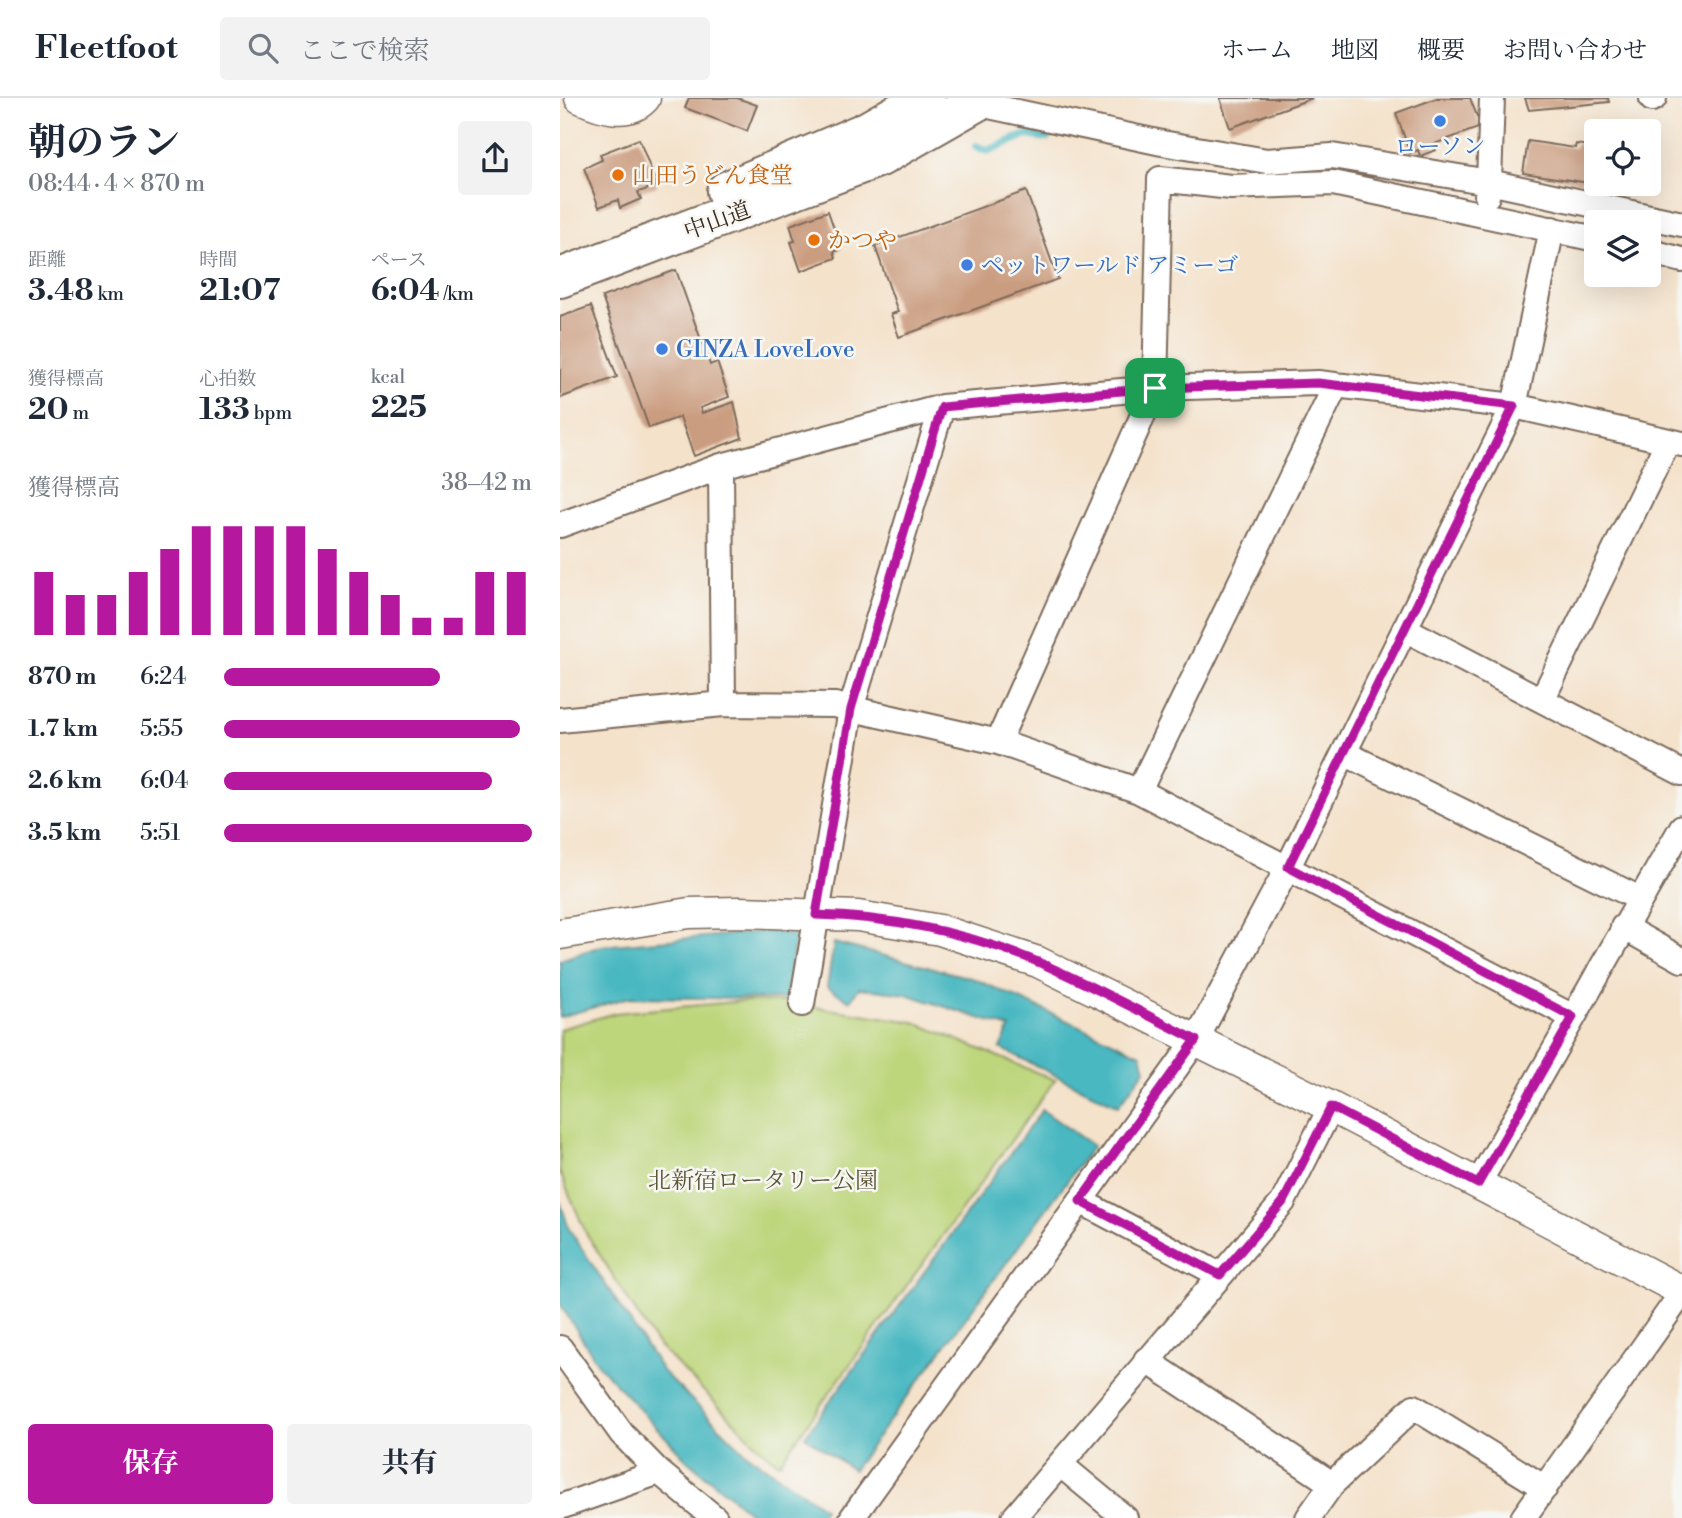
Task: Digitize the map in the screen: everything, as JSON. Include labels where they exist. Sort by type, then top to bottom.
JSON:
[{"type":"highway","name":"中山道","points":[[560,253],[725,191],[823,150],[867,131],[925,98]]},
{"type":"highway","name":"中山道","points":[[560,278],[880,157],[979,100]]},
{"type":"street","points":[[580,98],[623,110],[637,107],[645,98]]},
{"type":"street","points":[[1485,214],[1492,98]]},
{"type":"street","points":[[979,100],[1162,143],[1267,161],[1332,156],[1489,182],[1682,223]]},
{"type":"street","points":[[998,742],[1155,388],[1160,179],[1231,187],[1333,183],[1584,236]]},
{"type":"street","points":[[852,1518],[1196,1040],[1288,867],[1514,406],[1552,229]]},
{"type":"street","points":[[1661,254],[1682,260]]},
{"type":"street","points":[[560,525],[721,466],[942,407],[1155,388],[1318,383],[1514,406],[1675,442],[1542,700]]},
{"type":"street","points":[[1139,790],[1336,385]]},
{"type":"street","points":[[802,1004],[851,709],[942,407]]},
{"type":"street","points":[[721,466],[723,704]]},
{"type":"street","points":[[1405,629],[1682,773]]},
{"type":"street","points":[[560,720],[723,704],[835,705],[998,742],[1139,790],[1573,1017]]},
{"type":"street","points":[[1344,753],[1640,899]]},
{"type":"street","points":[[1478,1184],[1681,829]]},
{"type":"street","points":[[560,934],[689,913],[858,916],[940,930],[1038,962],[1331,1107],[1682,1292],[1523,1518]]},
{"type":"street","points":[[1623,928],[1682,960]]},
{"type":"street","points":[[1014,1518],[1283,1202],[1331,1107]]},
{"type":"street","points":[[1080,1201],[1220,1275]]},
{"type":"street","points":[[560,1348],[622,1434],[659,1472],[715,1518]]},
{"type":"street","points":[[1146,1360],[1332,1484]]},
{"type":"street","points":[[1308,1518],[1332,1484],[1414,1407],[1545,1488]]},
{"type":"street","points":[[1061,1465],[1125,1518]]},
{"type":"street","points":[[560,1507],[659,1472]]},
{"type":"green space","name":"北新宿ロータリー公園","points":[[744,1001],[782,1002],[914,1022],[1055,1080],[779,1463],[761,1449],[655,1342],[586,1233],[560,1173],[560,1029],[615,1013]]},
{"type":"water","points":[[772,931],[796,936],[785,999],[630,997],[560,1017],[560,960],[601,946]]},
{"type":"water","points":[[834,943],[975,979],[1141,1054],[1145,1070],[1118,1106],[1000,1048],[1010,1028],[906,994],[859,988],[850,1001],[827,987]]},
{"type":"water","points":[[1042,1110],[1093,1146],[853,1470],[805,1436]]},
{"type":"water","points":[[560,1201],[569,1229],[663,1372],[747,1454],[824,1508],[818,1518],[756,1518],[686,1459],[600,1367],[560,1304]]},
{"type":"building","points":[[689,98],[737,98],[757,105],[747,131],[685,108]]},
{"type":"building","points":[[1220,98],[1313,98],[1230,128]]},
{"type":"building","points":[[1437,98],[1470,98],[1481,127],[1434,144],[1436,150],[1420,156],[1418,150],[1410,153],[1396,113]]},
{"type":"building","points":[[1525,98],[1608,98],[1609,102],[1529,110]]},
{"type":"building","points":[[639,139],[657,186],[638,192],[641,199],[620,208],[618,200],[599,207],[584,168],[602,160],[600,154]]},
{"type":"building","points":[[1528,141],[1575,148],[1576,144],[1584,145],[1584,182],[1523,173]]},
{"type":"building","points":[[1026,191],[1058,279],[899,337],[891,314],[898,312],[875,246]]},
{"type":"building","points":[[828,211],[841,249],[834,252],[836,258],[801,271],[791,242],[795,241],[790,225]]},
{"type":"building","points":[[676,270],[710,365],[717,362],[729,397],[700,408],[702,413],[734,402],[742,438],[694,456],[680,417],[649,428],[602,297]]},
{"type":"building","points":[[591,306],[617,377],[560,398],[560,317]]},
{"type":"waterway","points":[[976,146],[987,151],[1026,135],[1047,138]]},
{"type":"place","name":"ローソン","points":[[1440,121]]},
{"type":"place","name":"山田うどん食堂","points":[[618,175]]},
{"type":"place","name":"かつや","points":[[814,240]]},
{"type":"place","name":"ペットワールド アミーゴ","points":[[967,265]]},
{"type":"place","name":"GINZA LoveLove","points":[[662,349]]},
{"type":"route","points":[[1318,383],[1514,406],[1288,867],[1573,1017],[1478,1184],[1331,1107],[1283,1202],[1220,1275],[1080,1201],[1196,1040],[1038,962],[940,930],[858,916],[816,915],[851,709],[942,407],[1155,388],[1318,383]]}]
